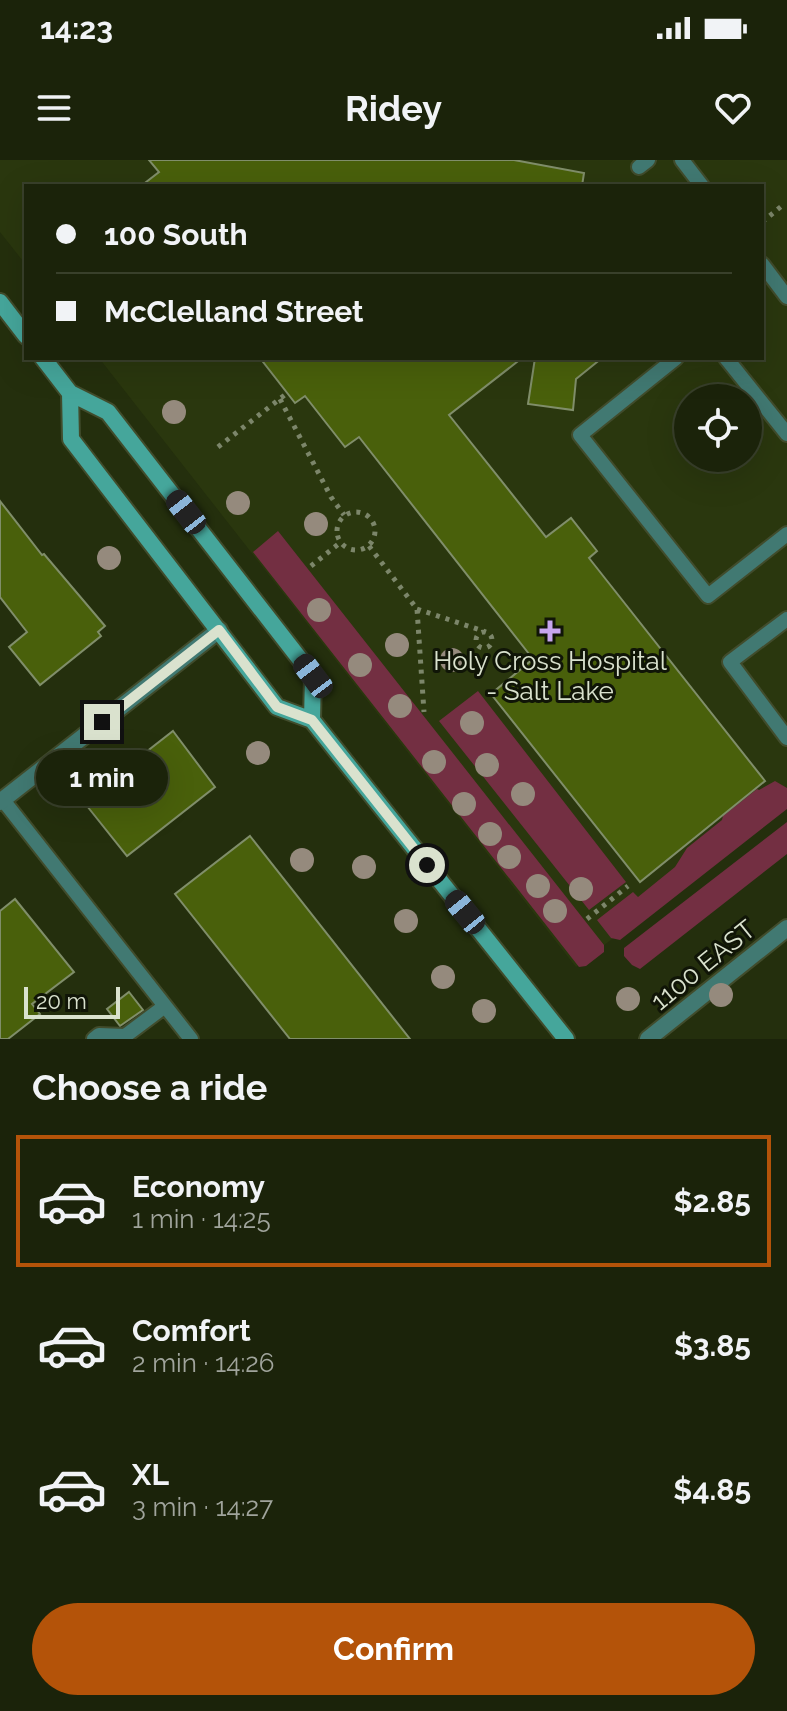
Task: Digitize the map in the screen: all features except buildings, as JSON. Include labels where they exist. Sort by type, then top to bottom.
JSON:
[{"type":"main road","points":[[0,302],[24,333]]},
{"type":"main road","points":[[45,360],[70,393],[108,412],[313,676],[312,720]]},
{"type":"main road","points":[[70,393],[71,439],[277,707],[312,720],[566,1039]]},
{"type":"street","points":[[1,801],[219,630]]},
{"type":"street","name":"1100 EAST","points":[[648,1039],[787,928]]},
{"type":"lane","points":[[682,160],[700,184]]},
{"type":"lane","points":[[764,267],[787,297]]},
{"type":"lane","points":[[674,360],[580,435],[708,596],[787,534]]},
{"type":"lane","points":[[728,360],[787,434]]},
{"type":"lane","points":[[784,727],[730,662],[787,619]]},
{"type":"lane","points":[[1,801],[191,1039]]},
{"type":"lane","points":[[94,1039],[99,1035],[125,1036],[165,1006]]},
{"type":"path","points":[[764,220],[783,205]]},
{"type":"path","points":[[218,447],[286,394]]},
{"type":"path","points":[[280,399],[331,497],[344,515]]},
{"type":"path","points":[[360,512],[371,518],[375,534],[369,546],[356,551],[341,542],[337,528],[344,515],[360,512]]},
{"type":"path","points":[[311,566],[341,542]]},
{"type":"path","points":[[369,546],[417,609],[424,712]]},
{"type":"path","points":[[417,609],[486,632]]},
{"type":"path","points":[[587,919],[628,886]]},
{"type":"shaded area","name":"Holy Cross Hospital - Salt Lake","points":[[0,160],[787,160],[787,803],[576,967],[101,360],[764,360],[764,184],[24,184],[24,262],[0,232]]},
{"type":"shaded area","points":[[278,531],[604,945],[604,952],[586,966],[579,967],[253,552]]},
{"type":"shaded area","points":[[478,691],[626,882],[589,910],[439,721]]},
{"type":"shaded area","points":[[775,781],[787,788],[787,809],[620,940],[611,938],[597,920],[633,892],[638,897],[675,867],[687,848],[723,816],[757,789]]},
{"type":"shaded area","points":[[787,822],[787,854],[640,969],[624,956],[624,948]]},
{"type":"place","name":"Holy Cross Hospital - Salt Lake","points":[[550,631]]},
{"type":"route","points":[[102,722],[219,630],[277,707],[312,720],[427,865]]}]
